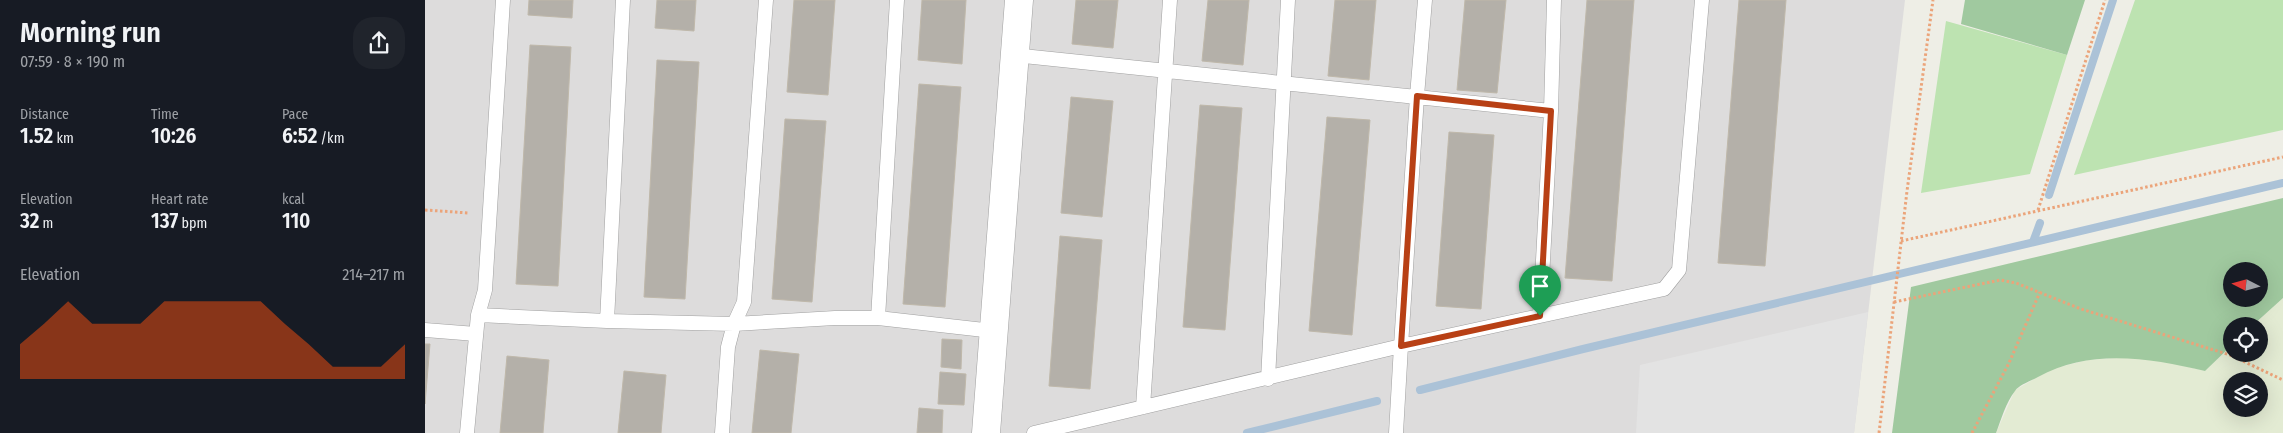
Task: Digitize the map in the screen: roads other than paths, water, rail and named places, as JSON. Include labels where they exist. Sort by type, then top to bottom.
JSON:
[{"type":"street","points":[[986,433],[1019,0]]},
{"type":"lane","points":[[467,433],[477,315],[485,290],[503,0]]},
{"type":"lane","points":[[607,321],[623,0]]},
{"type":"lane","points":[[722,433],[728,347],[734,324],[744,302],[766,0]]},
{"type":"lane","points":[[877,318],[897,0]]},
{"type":"lane","points":[[1143,407],[1170,0]]},
{"type":"lane","points":[[1268,379],[1288,0]]},
{"type":"lane","points":[[1396,433],[1417,96],[1425,0]]},
{"type":"lane","points":[[1540,316],[1551,111],[1554,0]]},
{"type":"lane","points":[[1034,433],[1401,346],[1664,290],[1679,270],[1702,0]]},
{"type":"lane","points":[[1014,54],[1551,111]]},
{"type":"lane","points":[[477,315],[734,324],[835,318],[877,318],[993,330]]},
{"type":"lane","points":[[425,330],[476,334]]},
{"type":"waterway","points":[[2049,195],[2113,0]]},
{"type":"waterway","points":[[1420,390],[1583,349],[2283,183]]},
{"type":"waterway","points":[[2033,242],[2040,223]]},
{"type":"waterway","points":[[1247,433],[1377,401]]}]
